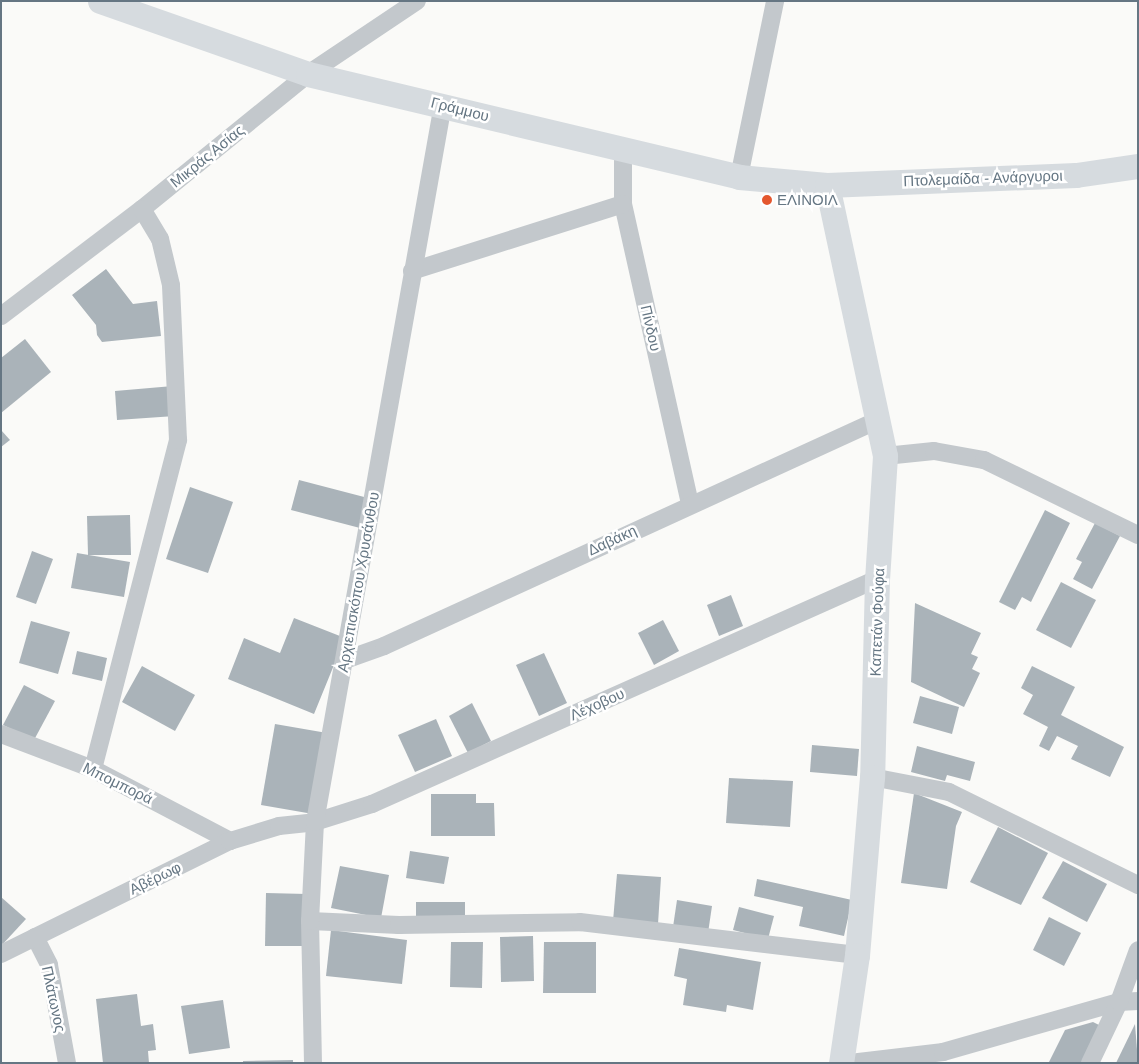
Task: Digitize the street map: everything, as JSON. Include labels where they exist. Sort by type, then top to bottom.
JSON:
[{"type":"street","name":"Γράμμου","points":[[100,1],[308,74],[442,104],[739,177],[827,185]]},
{"type":"street","name":"Μικράς Ασίας","points":[[1,316],[142,210],[308,74],[417,1]]},
{"type":"street","points":[[739,177],[775,1]]},
{"type":"street","name":"Αρχιεπισκόπου Χρυσάνθου","points":[[313,1063],[310,921],[315,822],[442,104]]},
{"type":"street","name":"Πίνδου","points":[[623,150],[623,204],[690,504]]},
{"type":"street","name":"Πτολεμαίδα - Ανάργυροι","points":[[827,185],[1076,175],[1138,166]]},
{"type":"street","name":"Καπετάν Φούφα","points":[[827,185],[885,456],[877,579],[872,777],[857,954],[841,1063]]},
{"type":"street","points":[[412,271],[623,204]]},
{"type":"street","points":[[93,769],[178,440],[171,285],[160,239],[142,210]]},
{"type":"street","name":"Δαβάκη","points":[[345,660],[384,646],[690,504],[878,420]]},
{"type":"street","points":[[885,456],[934,451],[984,460],[1138,535]]},
{"type":"street","name":"Λέχοβου","points":[[315,822],[372,804],[877,579]]},
{"type":"street","name":"Μπομπορά","points":[[1,734],[93,769],[230,840]]},
{"type":"street","points":[[872,777],[949,792],[1138,885]]},
{"type":"street","name":"Αβέρωφ","points":[[1,954],[230,840],[279,826],[315,822]]},
{"type":"street","points":[[310,921],[400,925],[580,922],[857,954]]},
{"type":"street","name":"Πλάτωνος","points":[[35,937],[49,965],[67,1063]]},
{"type":"street","points":[[1090,1063],[1119,1002],[1138,950]]},
{"type":"street","points":[[850,1063],[943,1052],[1119,1002],[1138,1001]]},
{"type":"building","points":[[106,269],[133,304],[157,301],[161,336],[102,342],[97,335],[96,325],[72,295]]},
{"type":"building","points":[[25,339],[51,372],[1,413],[1,358]]},
{"type":"building","points":[[173,386],[175,416],[117,420],[115,391]]},
{"type":"building","points":[[1,430],[10,440],[1,447]]},
{"type":"building","points":[[299,480],[368,498],[360,528],[291,510]]},
{"type":"building","points":[[190,487],[233,502],[208,573],[166,559]]},
{"type":"building","points":[[1045,510],[1070,523],[1031,602],[1022,597],[1015,610],[999,602]]},
{"type":"building","points":[[130,515],[131,555],[88,555],[87,516]]},
{"type":"building","points":[[1095,523],[1120,536],[1092,589],[1073,579],[1082,562],[1076,559]]},
{"type":"building","points":[[32,551],[53,559],[36,604],[16,597]]},
{"type":"building","points":[[77,553],[130,562],[124,597],[71,588]]},
{"type":"building","points":[[1061,582],[1096,600],[1071,648],[1036,630]]},
{"type":"building","points":[[731,595],[743,626],[719,636],[707,605]]},
{"type":"building","points":[[915,603],[981,633],[971,654],[978,657],[972,669],[980,673],[964,707],[911,682]]},
{"type":"building","points":[[294,618],[345,638],[314,714],[228,679],[244,638],[280,653]]},
{"type":"building","points":[[663,620],[679,651],[654,665],[638,633]]},
{"type":"building","points":[[31,621],[70,632],[58,674],[19,663]]},
{"type":"building","points":[[77,651],[107,658],[102,681],[72,674]]},
{"type":"building","points":[[544,653],[567,703],[539,716],[516,665]]},
{"type":"building","points":[[142,666],[195,695],[175,731],[122,702]]},
{"type":"building","points":[[1032,666],[1075,687],[1061,715],[1124,747],[1110,777],[1071,759],[1078,746],[1057,736],[1049,751],[1039,746],[1048,727],[1023,714],[1033,695],[1021,688]]},
{"type":"building","points":[[24,685],[55,701],[34,740],[3,725]]},
{"type":"building","points":[[920,696],[959,707],[952,734],[913,723]]},
{"type":"building","points":[[472,703],[491,741],[468,753],[449,716]]},
{"type":"building","points":[[436,719],[452,756],[415,772],[398,735]]},
{"type":"building","points":[[275,724],[327,733],[313,814],[261,805]]},
{"type":"building","points":[[812,745],[859,749],[857,776],[810,772]]},
{"type":"building","points":[[917,746],[975,762],[970,781],[947,775],[945,781],[911,772]]},
{"type":"building","points":[[729,778],[793,781],[790,827],[726,823]]},
{"type":"building","points":[[914,793],[962,812],[956,826],[947,889],[901,883]]},
{"type":"building","points":[[431,794],[476,794],[476,803],[494,803],[495,836],[431,836]]},
{"type":"building","points":[[998,827],[1048,853],[1021,905],[970,882]]},
{"type":"building","points":[[410,851],[449,857],[444,884],[406,878]]},
{"type":"building","points":[[1063,861],[1107,884],[1087,922],[1042,898]]},
{"type":"building","points":[[340,866],[389,875],[381,918],[331,908]]},
{"type":"building","points":[[617,874],[661,877],[658,924],[613,921]]},
{"type":"building","points":[[757,879],[852,900],[844,936],[799,926],[803,907],[754,896]]},
{"type":"building","points":[[266,893],[307,894],[305,946],[265,946]]},
{"type":"building","points":[[1,897],[26,919],[1,946]]},
{"type":"building","points":[[677,900],[712,906],[708,933],[673,927]]},
{"type":"building","points":[[416,902],[465,902],[465,923],[416,923]]},
{"type":"building","points":[[739,907],[774,916],[768,939],[733,930]]},
{"type":"building","points":[[1049,917],[1081,933],[1064,966],[1033,950]]},
{"type":"building","points":[[331,930],[407,940],[402,984],[326,976]]},
{"type":"building","points":[[533,936],[534,981],[501,982],[500,937]]},
{"type":"building","points":[[451,942],[483,942],[482,988],[450,987]]},
{"type":"building","points":[[544,942],[596,942],[596,993],[543,993]]},
{"type":"building","points":[[679,948],[761,962],[753,1010],[727,1005],[726,1012],[683,1005],[687,979],[674,976]]},
{"type":"building","points":[[137,994],[141,1026],[153,1024],[156,1050],[148,1051],[149,1063],[103,1063],[96,999]]},
{"type":"building","points":[[223,1000],[230,1048],[189,1054],[181,1006]]},
{"type":"building","points":[[1093,1022],[1101,1026],[1082,1063],[1049,1062],[1065,1030]]},
{"type":"building","points":[[1135,1024],[1138,1063],[1116,1063]]},
{"type":"building","points":[[293,1060],[293,1063],[243,1063],[243,1061]]},
{"type":"place","name":"ΕΛΙΝΟΙΛ","points":[[767,200]]}]
